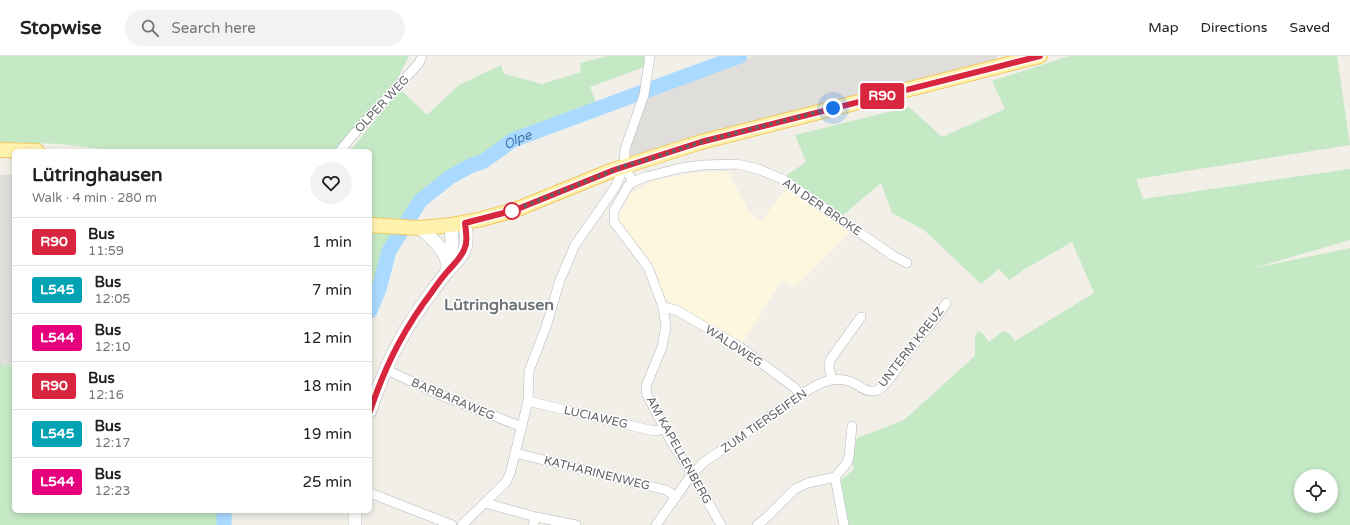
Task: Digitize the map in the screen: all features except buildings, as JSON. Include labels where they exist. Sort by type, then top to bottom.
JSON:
[{"type":"main road","points":[[372,225],[420,228],[465,223],[515,210],[624,166],[701,142],[1014,59],[1040,56]]},
{"type":"main road","points":[[0,150],[12,150]]},
{"type":"street","name":"OLPER WEG","points":[[342,149],[419,63],[422,56]]},
{"type":"street","points":[[462,525],[506,482],[510,474],[528,401],[529,371],[546,327],[560,280],[575,245],[617,184],[624,166],[625,149],[644,95],[650,56]]},
{"type":"street","name":"AN DER BROKE","points":[[633,182],[645,177],[681,168],[703,165],[737,164],[758,169],[784,180],[892,255],[907,263]]},
{"type":"street","points":[[624,166],[633,182]]},
{"type":"street","name":"AM KAPELLENBERG","points":[[633,182],[628,186],[614,211],[614,222],[648,267],[663,307],[666,327],[662,347],[646,386],[647,395],[664,429],[721,525]]},
{"type":"street","points":[[372,405],[385,369],[398,342],[448,267],[458,260],[464,250],[466,240],[465,223]]},
{"type":"street","points":[[448,267],[452,242],[451,225]]},
{"type":"street","points":[[420,228],[441,248],[445,254],[448,267]]},
{"type":"street","name":"UNTERM KREUZ","points":[[832,380],[842,379],[863,389],[872,391],[880,389],[891,377],[911,347],[938,317],[946,303]]},
{"type":"street","name":"WALDWEG","points":[[663,307],[676,310],[740,347],[795,388],[800,395]]},
{"type":"street","points":[[832,380],[829,367],[830,360],[861,317]]},
{"type":"street","name":"BARBARAWEG","points":[[385,369],[438,394],[522,427]]},
{"type":"street","name":"ZUM TIERSEIFEN","points":[[656,525],[692,474],[704,463],[800,395],[814,386],[832,380]]},
{"type":"street","name":"LUCIAWEG","points":[[528,401],[654,431],[664,429]]},
{"type":"street","points":[[757,525],[768,517],[795,489],[808,483],[835,477],[847,463],[849,457],[852,426]]},
{"type":"street","name":"KATHARINENWEG","points":[[516,453],[666,490],[676,496]]},
{"type":"street","points":[[835,477],[844,525]]},
{"type":"street","points":[[372,494],[452,525]]},
{"type":"street","points":[[485,503],[534,521],[576,525]]},
{"type":"street","points":[[354,525],[355,513]]},
{"type":"shaded area","points":[[756,56],[998,56],[995,61],[632,158],[629,152],[629,144],[648,94],[730,63]]},
{"type":"shaded area","points":[[728,171],[749,212],[762,221],[787,186],[850,232],[795,287],[782,280],[742,344],[681,307],[668,301],[662,294],[656,272],[651,263],[620,224],[618,216],[630,194],[653,181],[692,173]]},
{"type":"shaded area","points":[[0,175],[12,175],[12,366],[0,364]]},
{"type":"green space","points":[[0,56],[409,56],[395,84],[337,149],[100,149],[61,144],[0,142]]},
{"type":"green space","points":[[608,56],[644,56],[644,67],[590,87],[597,105],[507,139],[483,157],[448,173],[418,198],[386,249],[372,296],[372,149],[352,149],[400,89],[427,115],[459,85],[501,65],[504,74],[542,84],[581,72],[580,63]]},
{"type":"green space","points":[[1069,56],[1337,56],[1350,145],[1136,179],[1143,199],[1350,169],[1350,240],[1254,268],[1350,248],[1350,525],[848,525],[841,480],[854,469],[852,462],[857,438],[904,420],[975,356],[975,337],[978,331],[983,334],[989,342],[1003,331],[1010,334],[1015,341],[1094,293],[1072,242],[1009,280],[999,269],[981,284],[924,230],[892,213],[881,183],[842,216],[786,176],[806,162],[795,135],[909,107],[942,137],[1005,109],[992,81]]},
{"type":"green space","points":[[0,364],[12,366],[12,513],[232,513],[231,525],[0,525]]},
{"type":"waterway","name":"Olpe","points":[[372,306],[379,289],[389,251],[420,201],[450,177],[470,166],[484,161],[513,140],[740,56]]},
{"type":"waterway","name":"Olpe","points":[[224,513],[224,525]]},
{"type":"bus line","name":"R90","points":[[372,405],[385,369],[398,342],[426,300],[447,272],[452,268],[464,250],[466,240],[465,223],[482,220],[515,210],[614,170],[701,142],[1040,56]]},
{"type":"district","name":"Lütringhausen","points":[[499,304]]},
{"type":"route","points":[[512,211],[636,162],[701,142],[833,108]]}]
